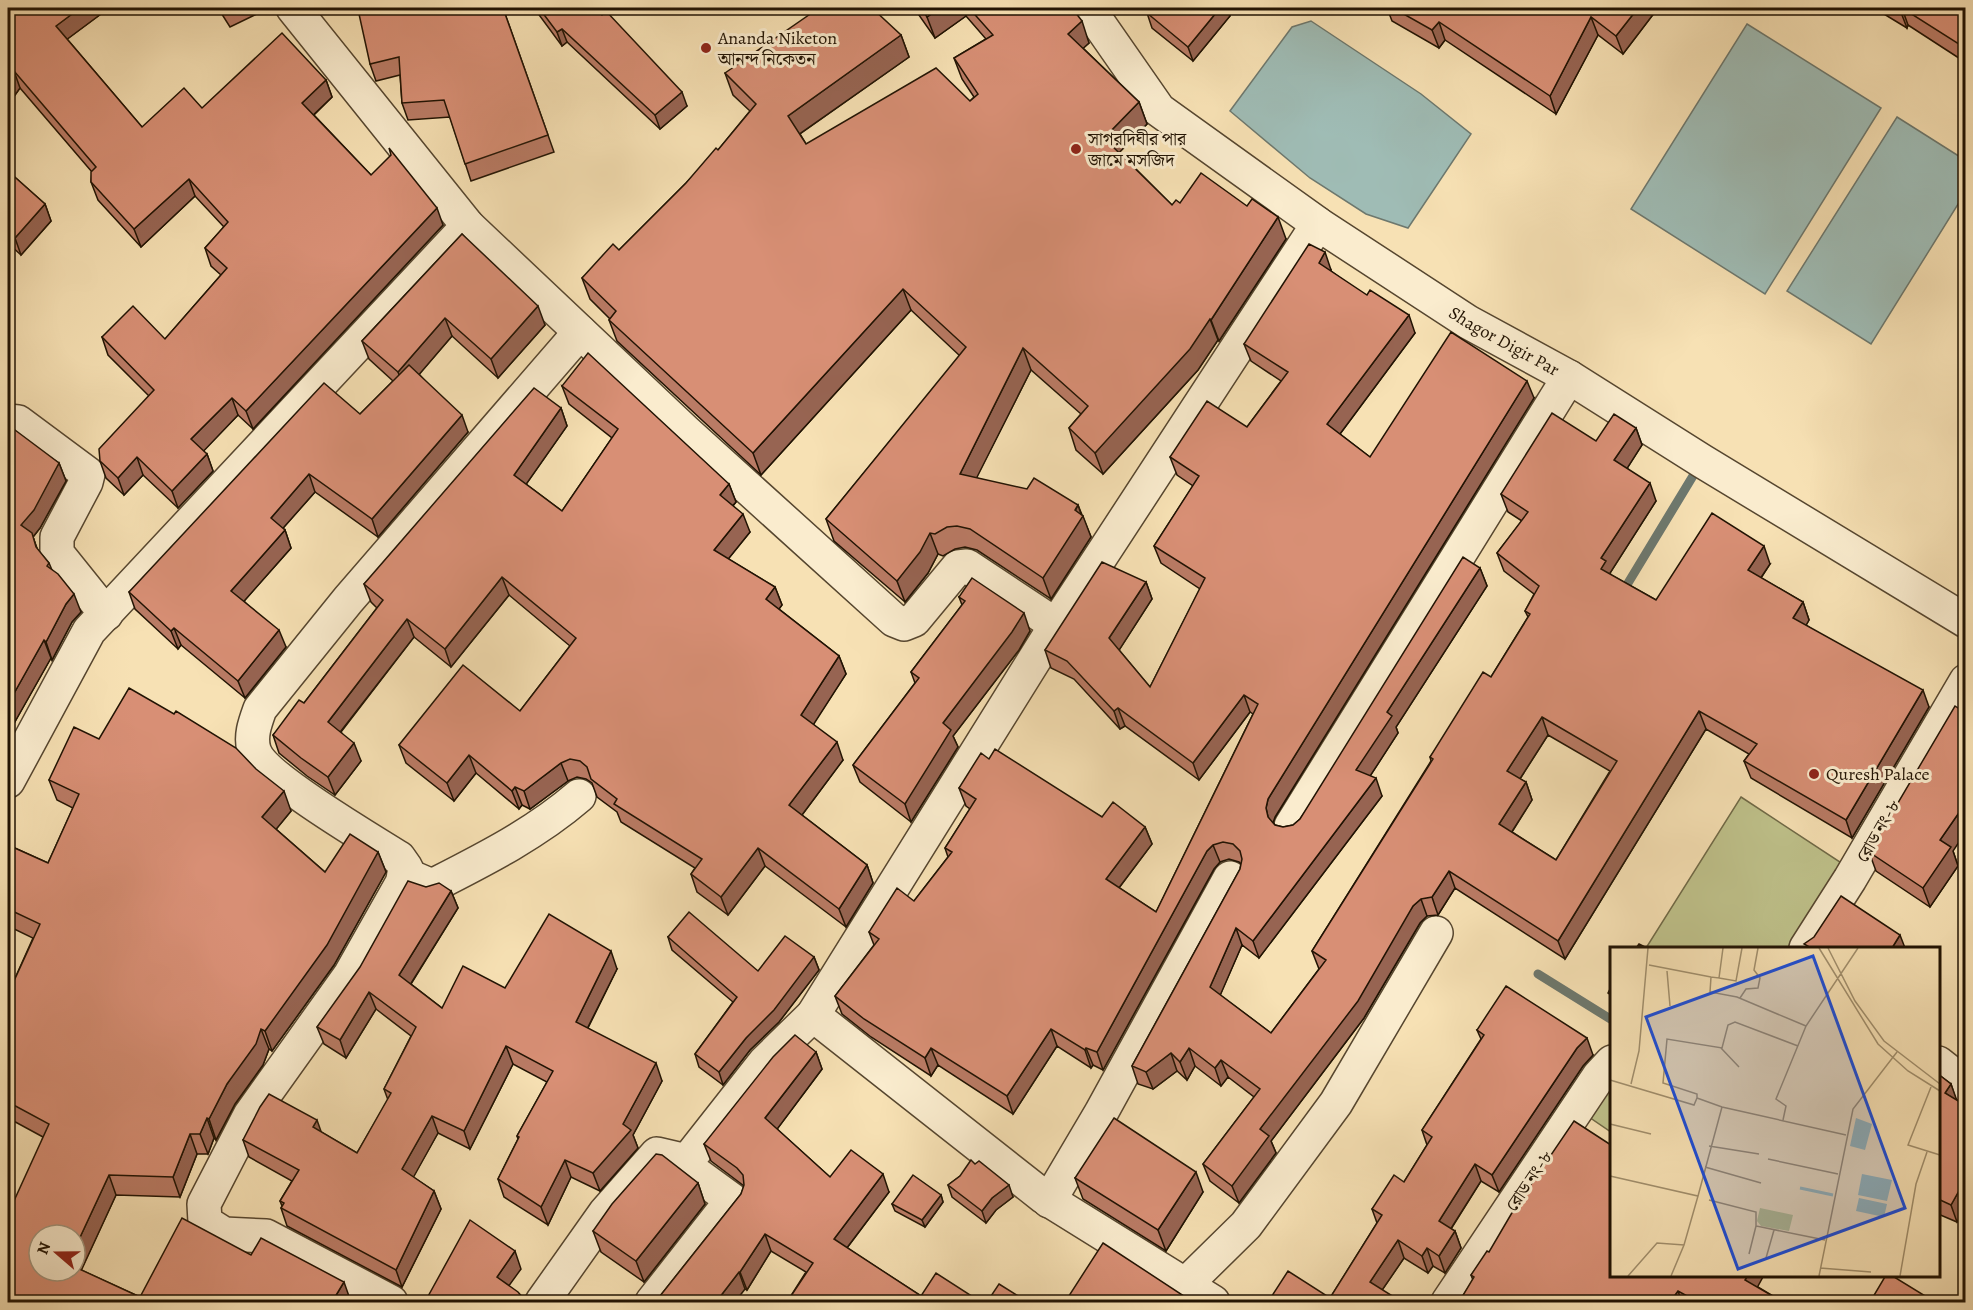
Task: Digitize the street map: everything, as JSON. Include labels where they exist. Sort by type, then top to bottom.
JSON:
[{"type":"street","points":[[293,8],[468,226],[685,431],[894,620],[904,624],[914,620],[958,567],[966,566],[1056,625]]},
{"type":"street","name":"Shagor Digir Par","points":[[1088,8],[1159,110],[1318,224],[1468,322],[1569,376],[1702,461],[1965,621]]},
{"type":"street","points":[[652,1302],[732,1200],[684,1165],[765,1062],[813,1015],[1056,625],[1318,224]]},
{"type":"street","points":[[8,781],[89,631],[468,226]]},
{"type":"street","points":[[391,1302],[266,1236],[224,1234],[205,1222],[204,1204],[250,1115],[350,975],[402,883],[406,868],[399,858],[280,781],[262,765],[254,750],[253,728],[260,710],[348,600],[580,332]]},
{"type":"street","points":[[1291,826],[1569,376]]},
{"type":"street","points":[[8,421],[18,422],[88,474],[57,537],[57,553],[106,614]]},
{"type":"street","name":"রোড নং-৮","points":[[1807,947],[1850,879],[1965,681]]},
{"type":"street","points":[[404,874],[432,886],[496,853],[561,811],[579,796]]},
{"type":"street","points":[[1049,1201],[1101,1113],[1230,878]]},
{"type":"street","points":[[1185,1285],[1246,1225],[1336,1103],[1436,933]]},
{"type":"street","points":[[813,1015],[1049,1201],[1214,1302]]},
{"type":"street","name":"রোড নং-৮","points":[[1448,1302],[1610,1063]]},
{"type":"street","points":[[1940,1065],[1965,1085]]},
{"type":"street","points":[[542,1302],[605,1213],[657,1154],[687,1161]]},
{"type":"green space","points":[[1741,797],[1843,864],[1795,947],[1647,947]]},
{"type":"green space","points":[[1610,1084],[1610,1131],[1589,1117]]},
{"type":"water","points":[[1311,21],[1421,94],[1471,134],[1408,228],[1366,214],[1310,178],[1230,111],[1292,27]]},
{"type":"water","points":[[1747,24],[1881,108],[1765,294],[1631,209]]},
{"type":"water","points":[[1897,117],[1965,160],[1965,193],[1871,344],[1787,291]]},
{"type":"building","points":[[8,8],[80,8],[56,26],[142,127],[184,88],[202,108],[282,33],[326,80],[302,103],[371,175],[391,155],[389,148],[437,208],[246,411],[232,398],[191,439],[207,454],[172,491],[137,457],[118,478],[100,461],[99,449],[154,390],[102,337],[133,306],[165,339],[227,268],[205,248],[228,222],[189,179],[134,229],[91,182],[91,172],[96,167],[14,71],[8,80]]},
{"type":"building","points":[[388,8],[503,8],[548,135],[465,164],[444,100],[402,103],[399,57],[370,64],[359,14]]},
{"type":"building","points":[[539,8],[596,8],[602,15],[606,11],[682,92],[655,115],[562,29],[557,32]]},
{"type":"building","points":[[819,8],[872,8],[901,35],[788,116],[806,144],[936,68],[970,101],[978,94],[954,58],[993,35],[969,8],[1072,8],[1082,21],[1068,34],[1139,102],[1104,138],[1172,205],[1176,200],[1180,203],[1201,173],[1247,206],[1252,199],[1278,217],[1190,349],[1095,453],[1069,428],[1088,406],[1023,348],[960,474],[1027,489],[1034,478],[1078,505],[1075,510],[1083,516],[1043,578],[970,529],[957,526],[947,527],[935,534],[930,533],[920,552],[897,581],[826,519],[966,347],[903,289],[753,453],[609,320],[616,311],[582,278],[613,244],[619,250],[686,183],[716,148],[718,150],[756,104],[725,73]]},
{"type":"building","points":[[921,8],[940,8],[927,17]]},
{"type":"building","points":[[1152,8],[1220,8],[1188,47],[1147,13]]},
{"type":"building","points":[[1393,8],[1638,8],[1616,36],[1591,17],[1550,96],[1439,22],[1432,30]]},
{"type":"building","points":[[1902,8],[1965,8],[1965,48]]},
{"type":"building","points":[[8,171],[45,204],[15,238],[8,231]]},
{"type":"building","points":[[462,234],[538,306],[491,359],[445,318],[398,372],[362,341]]},
{"type":"building","points":[[1309,244],[1325,252],[1319,263],[1367,295],[1370,290],[1409,315],[1327,424],[1370,457],[1451,332],[1527,381],[1268,799],[1266,808],[1268,817],[1275,825],[1283,827],[1293,825],[1300,819],[1463,557],[1480,568],[1387,712],[1392,716],[1356,770],[1376,778],[1253,941],[1236,928],[1210,987],[1271,1033],[1326,960],[1312,951],[1433,759],[1430,757],[1483,672],[1491,677],[1530,614],[1525,611],[1539,586],[1497,553],[1528,512],[1501,494],[1552,413],[1596,441],[1614,414],[1636,428],[1614,460],[1650,483],[1601,558],[1606,561],[1601,569],[1656,600],[1712,513],[1764,546],[1748,570],[1803,602],[1793,618],[1923,690],[1846,820],[1744,761],[1757,744],[1699,711],[1558,941],[1449,871],[1432,897],[1421,899],[1413,906],[1358,1001],[1260,1129],[1269,1136],[1232,1186],[1203,1164],[1260,1089],[1221,1060],[1215,1068],[1189,1048],[1180,1062],[1171,1053],[1146,1072],[1132,1066],[1240,869],[1242,859],[1240,851],[1233,844],[1223,842],[1213,845],[1207,851],[1097,1052],[1086,1048],[1085,1050],[1051,1029],[1007,1096],[931,1048],[925,1058],[864,1019],[835,996],[879,939],[869,932],[897,888],[914,901],[952,852],[945,848],[976,799],[959,788],[981,753],[989,759],[995,749],[1102,817],[1113,802],[1145,827],[1106,879],[1156,912],[1258,704],[1244,695],[1193,763],[1118,708],[1114,711],[1067,661],[1045,650],[1102,562],[1146,582],[1109,638],[1150,687],[1205,578],[1154,546],[1199,476],[1170,457],[1207,401],[1247,427],[1288,372],[1244,344]],"holes":[[[1542,717],[1617,761],[1556,860],[1499,824],[1526,782],[1507,771]]]},
{"type":"building","points":[[588,353],[729,484],[720,495],[743,514],[714,550],[775,587],[766,599],[839,656],[801,715],[837,742],[789,805],[867,865],[839,909],[758,848],[721,897],[691,874],[702,859],[614,804],[617,799],[591,779],[587,767],[580,761],[570,759],[561,763],[524,791],[515,787],[512,791],[469,755],[447,783],[399,745],[463,665],[520,711],[576,638],[502,577],[445,649],[407,619],[328,722],[354,743],[328,777],[273,735],[299,700],[304,703],[383,600],[364,584],[534,388],[561,408],[514,475],[562,511],[618,429],[562,386]]},
{"type":"building","points":[[409,365],[462,415],[372,519],[309,474],[271,518],[285,530],[231,591],[279,630],[238,681],[174,628],[171,631],[129,592],[324,383],[360,414]]},
{"type":"building","points":[[11,427],[59,463],[34,510],[21,525],[32,533],[36,547],[49,563],[47,566],[58,574],[74,594],[66,604],[46,642],[44,640],[8,704],[8,431]]},
{"type":"building","points":[[972,578],[1024,613],[943,723],[951,730],[905,804],[853,765],[919,678],[911,672],[965,601],[959,597]]},
{"type":"building","points":[[129,688],[174,714],[176,711],[236,748],[256,769],[284,791],[262,817],[325,872],[350,834],[378,852],[327,945],[265,1031],[261,1029],[256,1044],[227,1084],[200,1134],[190,1134],[173,1177],[109,1175],[87,1223],[27,1223],[27,1283],[87,1283],[87,1273],[140,1297],[182,1218],[251,1255],[261,1238],[344,1282],[332,1302],[8,1302],[8,1214],[49,1124],[8,1102],[8,994],[40,924],[8,909],[8,845],[48,863],[79,794],[49,780],[74,727],[99,739]]},
{"type":"building","points":[[1965,693],[1965,804],[1940,840],[1951,847],[1923,888],[1869,852],[1955,706],[1958,708]]},
{"type":"building","points":[[408,881],[426,887],[439,883],[451,891],[399,975],[442,1008],[463,966],[505,988],[549,914],[611,951],[576,1022],[656,1063],[623,1124],[631,1130],[593,1173],[565,1160],[541,1207],[498,1179],[519,1137],[517,1136],[553,1071],[506,1046],[464,1131],[432,1116],[402,1169],[434,1191],[396,1270],[281,1208],[284,1203],[280,1201],[299,1170],[243,1140],[269,1094],[317,1120],[313,1127],[357,1153],[391,1093],[384,1089],[416,1027],[369,992],[340,1040],[317,1027],[360,967]]},
{"type":"building","points":[[1841,896],[1900,935],[1893,947],[1809,947],[1804,944],[1814,937]]},
{"type":"building","points":[[689,912],[758,971],[785,936],[814,957],[774,1010],[746,1038],[719,1072],[695,1054],[737,997],[668,937]]},
{"type":"building","points":[[1506,986],[1587,1038],[1577,1048],[1492,1175],[1475,1164],[1439,1221],[1455,1231],[1439,1256],[1427,1248],[1422,1256],[1398,1240],[1370,1282],[1402,1302],[1268,1302],[1288,1271],[1330,1298],[1382,1215],[1372,1209],[1394,1175],[1404,1182],[1432,1137],[1422,1130],[1484,1035],[1477,1030]]},
{"type":"building","points":[[795,1035],[816,1052],[765,1118],[830,1177],[851,1150],[883,1174],[834,1239],[921,1296],[936,1273],[981,1302],[787,1302],[813,1263],[765,1234],[740,1272],[716,1302],[652,1302],[660,1296],[741,1194],[744,1185],[743,1175],[737,1168],[704,1144],[773,1057]]},
{"type":"building","points":[[1940,1076],[1951,1084],[1945,1093],[1965,1105],[1965,1180],[1951,1205],[1940,1200]]},
{"type":"building","points":[[1114,1118],[1196,1172],[1158,1230],[1075,1178]]},
{"type":"building","points":[[1574,1121],[1610,1144],[1610,1277],[1747,1277],[1745,1280],[1783,1302],[1698,1302],[1678,1291],[1670,1302],[1459,1302],[1474,1277],[1471,1275],[1487,1251],[1489,1252],[1513,1211]]},
{"type":"building","points":[[656,1154],[662,1155],[698,1183],[636,1261],[593,1231],[612,1204]]},
{"type":"building","points":[[971,1160],[975,1164],[979,1161],[1009,1185],[992,1198],[982,1211],[948,1185],[960,1176]]},
{"type":"building","points":[[913,1175],[941,1195],[922,1220],[892,1204]]},
{"type":"building","points":[[470,1220],[515,1251],[497,1277],[525,1300],[533,1302],[429,1302],[426,1300]]},
{"type":"building","points":[[1103,1243],[1193,1302],[1065,1302]]},
{"type":"building","points":[[1885,1277],[1894,1277],[1935,1302],[1870,1302]]},
{"type":"building","points":[[999,1284],[1028,1302],[987,1302]]},
{"type":"waterway","points":[[1622,593],[1699,466]]},
{"type":"waterway","points":[[1538,974],[1610,1019]]},
{"type":"place","name":"Ananda Niketon আনন্দ নিকেতন","points":[[706,48]]},
{"type":"place","name":"সাগরদিঘীর পার জামে মসজিদ","points":[[1076,149]]},
{"type":"place","name":"Quresh Palace","points":[[1814,774]]}]
